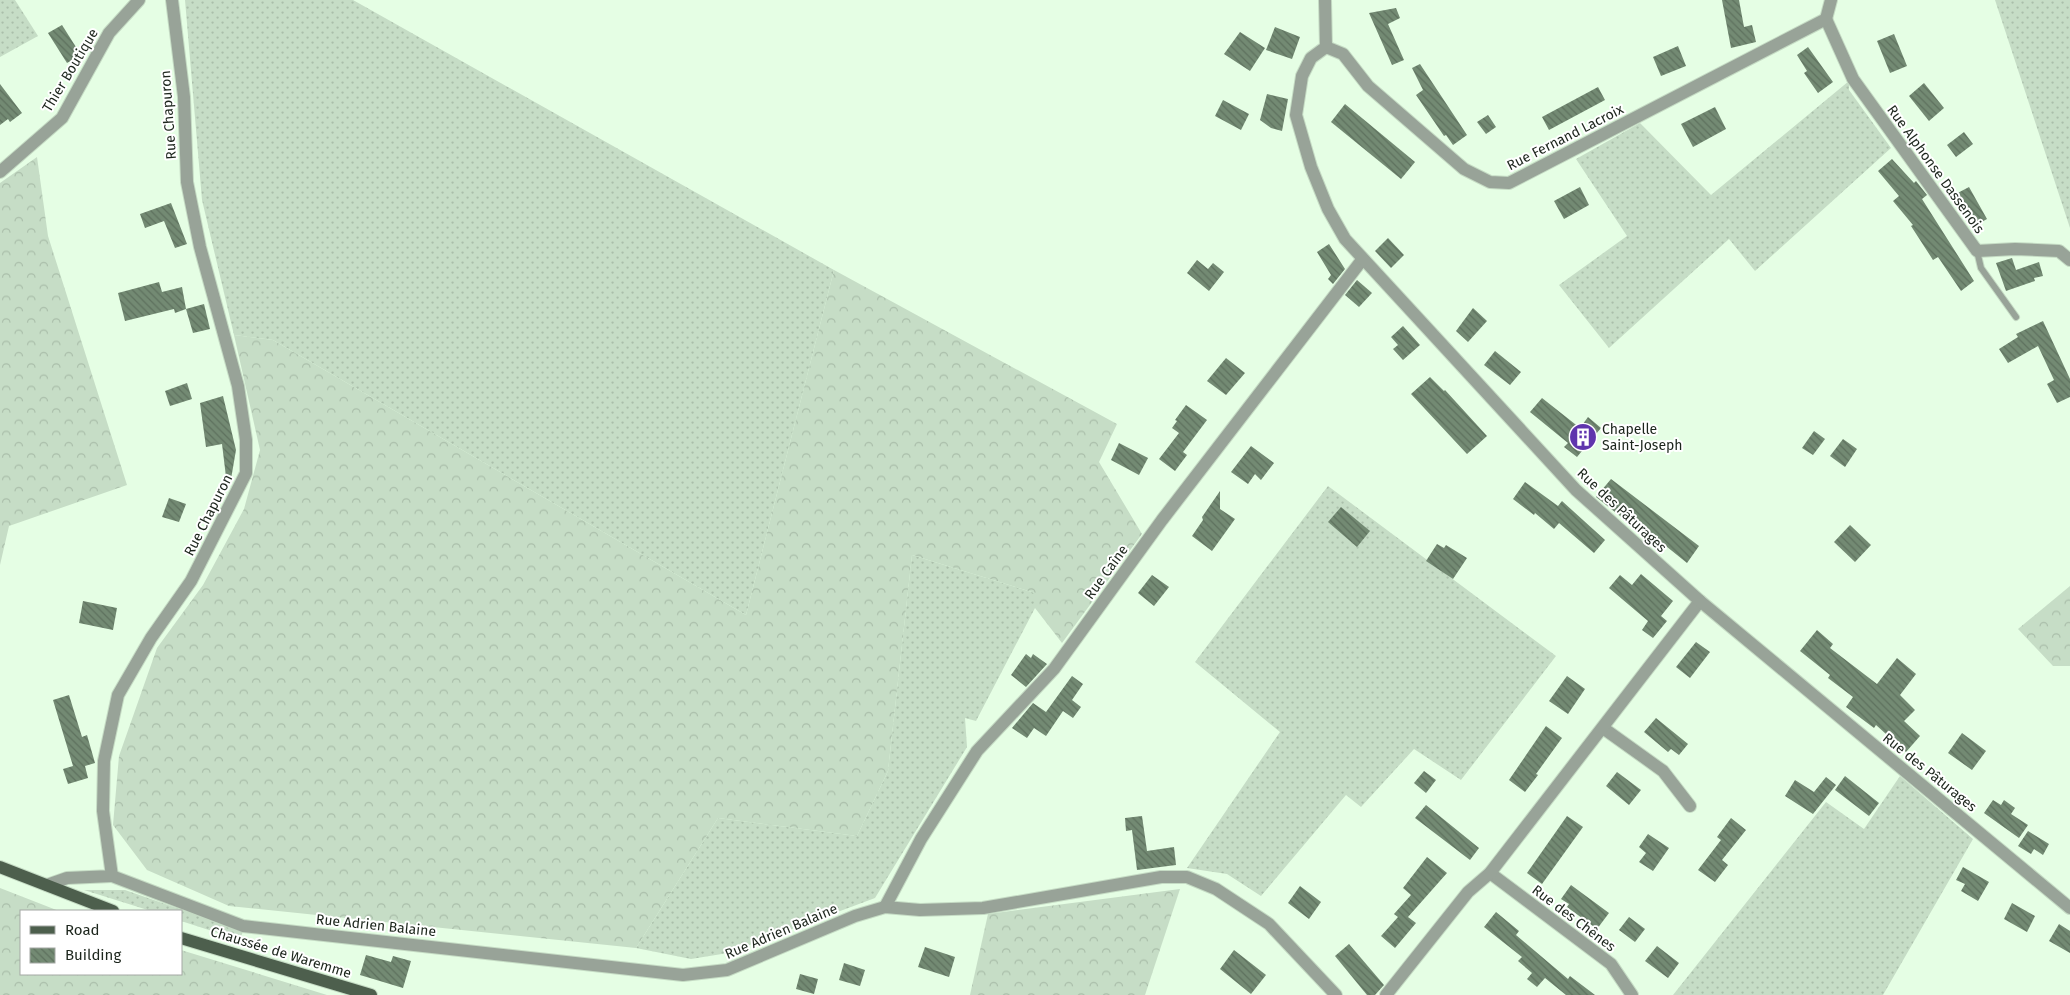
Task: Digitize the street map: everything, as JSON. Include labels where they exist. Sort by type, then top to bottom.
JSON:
[{"type":"main road","points":[[0,867],[110,910]]},
{"type":"main road","name":"Chaussée de Waremme","points":[[182,938],[371,995]]},
{"type":"street","name":"Thier Boutique","points":[[0,172],[62,118],[109,33],[139,0]]},
{"type":"street","name":"Rue Chapuron","points":[[112,876],[103,811],[104,761],[118,696],[151,638],[191,581],[246,474],[246,440],[238,386],[200,247],[188,182],[184,96],[172,0]]},
{"type":"street","points":[[1325,0],[1326,47]]},
{"type":"street","points":[[1826,19],[1831,0]]},
{"type":"street","name":"Rue Fernand Lacroix","points":[[1326,47],[1343,54],[1368,86],[1464,169],[1490,182],[1509,183],[1826,19]]},
{"type":"street","name":"Rue Alphonse Dassenois","points":[[1826,19],[1853,79],[1977,251],[2015,249],[2059,251],[2070,260]]},
{"type":"street","name":"Rue des Pâturages","points":[[1326,47],[1311,58],[1302,76],[1296,115],[1311,167],[1328,208],[1344,239],[1362,260],[1576,490],[1700,601],[2070,908]]},
{"type":"street","name":"Rue Caîne","points":[[885,907],[921,839],[977,751],[1054,669],[1162,520],[1362,260]]},
{"type":"street","points":[[1386,995],[1468,892],[1490,873],[1700,601]]},
{"type":"street","points":[[1603,728],[1662,771],[1690,806]]},
{"type":"street","name":"Rue des Chênes","points":[[1490,873],[1611,964],[1632,995]]},
{"type":"street","points":[[47,885],[67,878],[112,876]]},
{"type":"street","name":"Rue Adrien Balaine","points":[[112,876],[242,926],[684,975],[727,970],[855,916],[885,907],[920,910],[983,908],[1161,877],[1187,877],[1216,889],[1269,924],[1336,995]]},
{"type":"lane","points":[[1977,251],[1981,268],[2016,317]]},
{"type":"green space","points":[[0,0],[15,0],[38,36],[0,57]]},
{"type":"green space","points":[[185,0],[353,0],[834,270],[746,615],[273,340],[234,335],[202,200]]},
{"type":"green space","points":[[1995,0],[2070,0],[2070,228]]},
{"type":"green space","points":[[1849,81],[1849,90],[1891,148],[1755,271],[1729,239],[1609,348],[1559,285],[1627,236],[1576,159],[1640,123],[1711,195]]},
{"type":"green space","points":[[37,157],[48,236],[127,485],[9,526],[0,565],[0,183]]},
{"type":"green space","points":[[834,270],[1117,424],[1099,462],[1142,534],[1062,643],[1035,608],[1035,593],[912,555],[888,771],[857,836],[718,818],[636,948],[229,906],[147,870],[113,825],[119,756],[157,648],[203,585],[244,509],[260,450],[234,335],[273,340],[746,615]]},
{"type":"green space","points":[[1328,486],[1556,656],[1461,780],[1414,749],[1361,807],[1346,795],[1261,896],[1227,874],[1187,868],[1280,732],[1195,662]]},
{"type":"green space","points":[[912,555],[1035,593],[1035,608],[976,721],[965,718],[967,747],[875,898],[728,953],[691,959],[636,948],[718,818],[857,836],[888,771]]},
{"type":"green space","points":[[2070,586],[2070,666],[2053,666],[2018,629]]},
{"type":"green space","points":[[1900,776],[1973,839],[1883,995],[1673,995],[1826,802],[1864,829]]},
{"type":"green space","points":[[0,888],[56,910],[20,910],[20,975],[182,975],[182,950],[327,995],[0,995]]},
{"type":"green space","points":[[1180,889],[1145,995],[970,995],[988,914]]},
{"type":"green space","points":[[84,890],[125,890],[243,931],[240,940],[182,921],[182,910],[148,910]]},
{"type":"building","points":[[1722,0],[1739,0],[1744,27],[1752,25],[1756,42],[1731,48]]},
{"type":"building","points":[[1396,8],[1400,18],[1388,24],[1404,60],[1392,65],[1369,13]]},
{"type":"building","points":[[62,25],[81,55],[67,63],[48,33]]},
{"type":"building","points":[[1275,27],[1300,37],[1292,59],[1266,50]]},
{"type":"building","points":[[1240,32],[1265,48],[1250,71],[1224,54]]},
{"type":"building","points":[[1894,34],[1907,66],[1890,73],[1877,41]]},
{"type":"building","points":[[1678,46],[1686,66],[1661,76],[1653,57]]},
{"type":"building","points":[[1808,47],[1833,82],[1818,93],[1804,73],[1807,71],[1797,55]]},
{"type":"building","points":[[1420,64],[1467,135],[1453,145],[1446,135],[1444,136],[1416,95],[1423,90],[1412,68]]},
{"type":"building","points":[[1924,83],[1944,108],[1929,121],[1909,96]]},
{"type":"building","points":[[0,84],[22,113],[10,122],[8,119],[0,125]]},
{"type":"building","points":[[1598,87],[1605,100],[1549,130],[1542,117]]},
{"type":"building","points":[[1267,94],[1288,99],[1282,131],[1271,128],[1260,120]]},
{"type":"building","points":[[1223,100],[1249,114],[1241,130],[1215,116]]},
{"type":"building","points":[[1345,104],[1415,162],[1401,179],[1331,122]]},
{"type":"building","points":[[1715,107],[1726,129],[1693,147],[1681,124]]},
{"type":"building","points":[[1488,115],[1496,127],[1486,134],[1477,122]]},
{"type":"building","points":[[1964,132],[1973,144],[1956,157],[1947,145]]},
{"type":"building","points":[[1892,159],[1914,183],[1916,181],[1927,195],[1922,199],[1974,281],[1961,291],[1938,257],[1933,260],[1911,226],[1913,225],[1893,201],[1899,196],[1878,171]]},
{"type":"building","points":[[1580,187],[1589,205],[1564,219],[1554,201]]},
{"type":"building","points":[[1969,187],[1987,219],[1971,228],[1952,196]]},
{"type":"building","points":[[171,203],[187,244],[175,248],[164,221],[145,228],[140,214]]},
{"type":"building","points":[[1388,238],[1404,255],[1391,268],[1375,251]]},
{"type":"building","points":[[1329,244],[1345,269],[1333,284],[1328,279],[1331,275],[1317,252]]},
{"type":"building","points":[[2012,258],[2016,270],[2039,262],[2043,276],[2034,278],[2035,281],[2006,291],[1996,263]]},
{"type":"building","points":[[1197,260],[1208,269],[1213,263],[1224,272],[1209,291],[1187,273]]},
{"type":"building","points":[[1357,280],[1372,293],[1359,307],[1345,295]]},
{"type":"building","points":[[159,282],[162,292],[182,287],[186,309],[175,313],[174,309],[125,321],[118,293]]},
{"type":"building","points":[[204,304],[210,329],[193,333],[186,309]]},
{"type":"building","points":[[1473,308],[1487,321],[1468,342],[1456,331]]},
{"type":"building","points":[[2043,321],[2070,379],[2070,397],[2057,403],[2047,384],[2054,380],[2038,346],[2008,363],[1999,349],[2018,337],[2016,334]]},
{"type":"building","points":[[1403,326],[1420,345],[1403,360],[1393,349],[1398,345],[1391,337]]},
{"type":"building","points":[[1495,351],[1521,372],[1510,385],[1484,365]]},
{"type":"building","points":[[1226,358],[1245,373],[1226,395],[1207,381]]},
{"type":"building","points":[[1430,377],[1445,390],[1487,436],[1467,454],[1411,394]]},
{"type":"building","points":[[187,383],[192,399],[170,406],[165,391]]},
{"type":"building","points":[[223,396],[236,450],[230,485],[227,485],[222,444],[206,447],[200,403]]},
{"type":"building","points":[[1542,398],[1580,428],[1588,417],[1601,428],[1577,457],[1564,447],[1568,443],[1530,412]]},
{"type":"building","points":[[1186,405],[1207,420],[1183,452],[1187,455],[1175,471],[1159,459],[1179,433],[1172,428],[1177,421],[1175,420]]},
{"type":"building","points":[[1814,431],[1825,439],[1813,455],[1802,448]]},
{"type":"building","points":[[1843,439],[1857,449],[1845,467],[1830,456]]},
{"type":"building","points":[[1119,443],[1148,458],[1139,475],[1111,460]]},
{"type":"building","points":[[1251,446],[1274,463],[1261,480],[1255,474],[1248,484],[1231,472]]},
{"type":"building","points":[[1611,479],[1699,546],[1687,563],[1651,534],[1648,538],[1596,497]]},
{"type":"building","points":[[1525,482],[1558,506],[1562,501],[1605,540],[1594,553],[1559,523],[1554,529],[1535,513],[1534,515],[1513,499]]},
{"type":"building","points":[[1220,491],[1220,509],[1235,519],[1212,551],[1192,536],[1203,520],[1202,517]]},
{"type":"building","points":[[169,498],[186,504],[179,522],[162,517]]},
{"type":"building","points":[[1341,507],[1370,531],[1357,547],[1328,522]]},
{"type":"building","points":[[1850,525],[1871,545],[1855,562],[1834,542]]},
{"type":"building","points":[[1437,544],[1444,548],[1446,545],[1467,558],[1453,579],[1426,561]]},
{"type":"building","points":[[1641,574],[1673,601],[1661,616],[1667,621],[1653,638],[1642,630],[1648,621],[1609,588],[1620,575],[1632,585]]},
{"type":"building","points":[[1152,575],[1169,587],[1154,606],[1138,593]]},
{"type":"building","points":[[83,601],[117,608],[113,630],[79,623]]},
{"type":"building","points":[[1817,630],[1833,644],[1830,648],[1877,684],[1897,658],[1916,674],[1900,695],[1915,710],[1904,721],[1920,736],[1906,752],[1876,725],[1874,728],[1846,707],[1853,697],[1828,678],[1830,675],[1800,651]]},
{"type":"building","points":[[1696,642],[1710,652],[1690,678],[1676,667]]},
{"type":"building","points":[[1026,654],[1031,658],[1033,654],[1047,664],[1026,687],[1011,675]]},
{"type":"building","points":[[1072,676],[1083,684],[1072,700],[1081,707],[1073,718],[1063,711],[1046,736],[1034,728],[1027,738],[1012,728],[1033,703],[1046,712]]},
{"type":"building","points":[[1567,676],[1585,689],[1568,714],[1549,701]]},
{"type":"building","points":[[69,695],[82,737],[87,735],[95,763],[85,766],[88,778],[68,784],[63,769],[73,766],[53,700]]},
{"type":"building","points":[[1656,718],[1688,744],[1679,755],[1671,749],[1668,752],[1644,732]]},
{"type":"building","points":[[1546,726],[1562,738],[1525,792],[1509,780]]},
{"type":"building","points":[[1962,733],[1986,751],[1972,770],[1948,753]]},
{"type":"building","points":[[1424,771],[1436,780],[1426,793],[1414,783]]},
{"type":"building","points":[[1617,772],[1641,790],[1629,805],[1606,786]]},
{"type":"building","points":[[1845,776],[1879,803],[1869,816],[1835,790]]},
{"type":"building","points":[[1826,777],[1836,785],[1813,814],[1785,796],[1795,780],[1814,792]]},
{"type":"building","points":[[1993,800],[2001,805],[2004,800],[2015,808],[2011,814],[2028,825],[2019,838],[1984,813]]},
{"type":"building","points":[[1426,805],[1479,848],[1470,860],[1415,818]]},
{"type":"building","points":[[1142,816],[1147,851],[1174,847],[1176,865],[1137,870],[1132,830],[1126,831],[1125,818]]},
{"type":"building","points":[[1567,816],[1583,827],[1542,884],[1527,873]]},
{"type":"building","points":[[1731,818],[1746,830],[1722,860],[1728,865],[1715,882],[1698,870],[1721,840],[1717,837]]},
{"type":"building","points":[[2028,831],[2049,844],[2043,855],[2034,849],[2031,854],[2018,846]]},
{"type":"building","points":[[1648,834],[1669,848],[1653,871],[1639,862],[1646,853],[1639,847]]},
{"type":"building","points":[[1427,857],[1447,873],[1408,917],[1416,923],[1395,948],[1381,936],[1398,917],[1394,914],[1411,895],[1403,888]]},
{"type":"building","points":[[1963,867],[1989,882],[1978,901],[1961,891],[1965,884],[1956,880]]},
{"type":"building","points":[[1571,885],[1609,913],[1597,929],[1567,907],[1569,904],[1561,899]]},
{"type":"building","points":[[1300,886],[1321,902],[1309,919],[1288,903]]},
{"type":"building","points":[[2012,903],[2035,916],[2027,932],[2004,919]]},
{"type":"building","points":[[1496,912],[1519,931],[1516,935],[1568,979],[1570,976],[1595,995],[1566,995],[1545,978],[1537,987],[1527,979],[1532,973],[1518,961],[1522,957],[1484,927]]},
{"type":"building","points":[[1629,917],[1645,929],[1635,942],[1619,930]]},
{"type":"building","points":[[2059,924],[2070,931],[2070,953],[2049,941]]},
{"type":"building","points":[[1349,944],[1384,985],[1375,995],[1367,995],[1335,956]]},
{"type":"building","points":[[1657,946],[1679,963],[1668,978],[1645,961]]},
{"type":"building","points":[[925,947],[955,957],[949,977],[918,967]]},
{"type":"building","points":[[1234,950],[1266,975],[1251,994],[1220,969]]},
{"type":"building","points":[[366,955],[391,962],[393,956],[411,961],[403,988],[360,975]]},
{"type":"building","points":[[844,963],[865,970],[860,986],[839,980]]},
{"type":"building","points":[[800,974],[818,979],[814,994],[796,989]]},
{"type":"place","name":"Chapelle Saint-Joseph","points":[[1583,437]]}]
